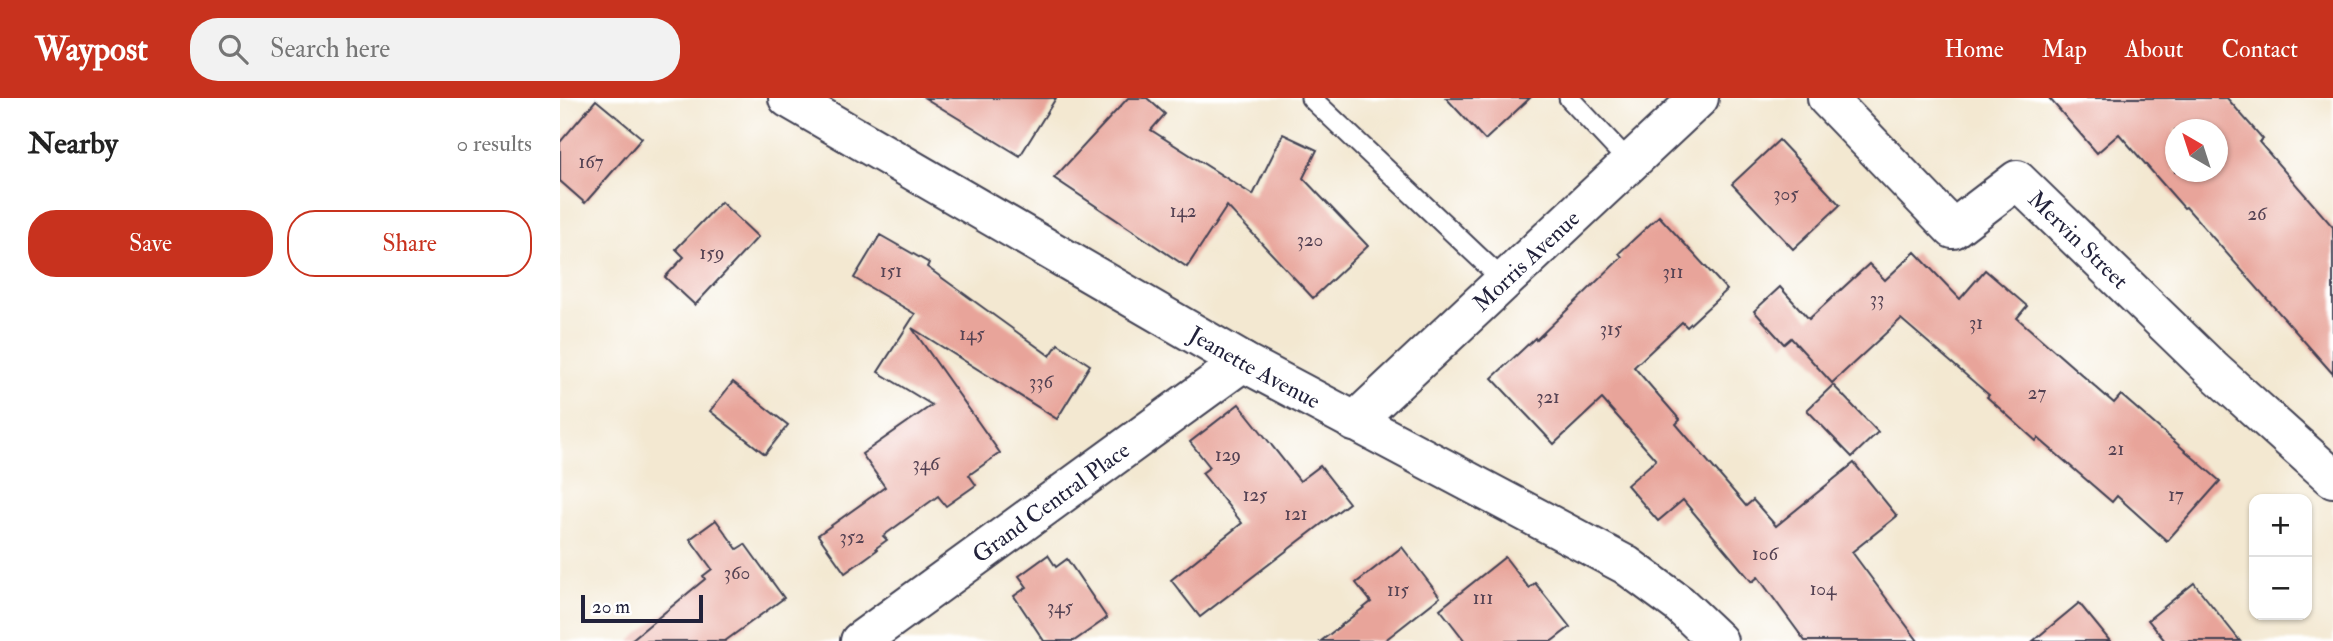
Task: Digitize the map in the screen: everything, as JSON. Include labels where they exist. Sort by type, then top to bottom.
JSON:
[{"type":"street","name":"Jeanette Avenue","points":[[788,98],[1243,362],[1626,565],[1679,604],[1718,641]]},
{"type":"street","name":"Morris Avenue","points":[[1354,422],[1699,98]]},
{"type":"street","name":"Mervin Street","points":[[1827,98],[1953,229],[2017,180],[2214,371],[2333,478]]},
{"type":"street","name":"Grand Central Place","points":[[860,641],[1243,362]]},
{"type":"lane","points":[[1311,98],[1504,281]]},
{"type":"lane","points":[[1569,98],[1630,163]]},
{"type":"building","points":[[925,98],[1056,98],[1020,156]]},
{"type":"building","points":[[1128,98],[1147,98],[1165,114],[1151,130],[1253,195],[1283,134],[1317,150],[1303,178],[1368,246],[1313,298],[1227,206],[1187,267],[1054,178]]},
{"type":"building","points":[[1446,98],[1530,98],[1485,140]]},
{"type":"building","points":[[2049,98],[2227,98],[2263,139],[2259,142],[2333,227],[2333,374],[2186,207],[2184,208],[2119,134],[2097,153]]},
{"type":"building","points":[[596,100],[642,138],[585,203],[560,181],[560,142]]},
{"type":"building","points":[[1779,140],[1840,205],[1793,249],[1732,184]]},
{"type":"building","points":[[721,202],[758,237],[695,305],[665,277],[684,257],[676,249]]},
{"type":"building","points":[[1659,216],[1727,290],[1687,327],[1682,322],[1634,367],[1680,420],[1676,424],[1746,506],[1753,500],[1776,526],[1854,463],[1897,516],[1852,552],[1918,641],[1805,641],[1758,577],[1752,582],[1683,500],[1658,521],[1627,485],[1656,460],[1602,399],[1554,444],[1492,378],[1535,338],[1536,340],[1622,257],[1619,253]]},
{"type":"building","points":[[880,235],[929,263],[927,267],[1050,356],[1058,344],[1090,365],[1057,419],[912,328],[1000,453],[969,475],[976,485],[946,506],[938,496],[883,536],[887,540],[876,548],[877,550],[845,573],[818,535],[885,487],[862,454],[932,405],[878,372],[915,314],[854,278]]},
{"type":"building","points":[[1915,252],[1960,299],[1985,270],[2027,306],[2017,318],[2114,403],[2121,395],[2220,481],[2167,541],[2117,496],[2112,502],[2038,438],[2036,441],[1987,397],[1989,395],[1901,319],[1832,383],[1791,338],[1784,344],[1754,311],[1780,287],[1809,319],[1869,264],[1885,280]]},
{"type":"building","points":[[733,382],[788,425],[765,454],[710,411]]},
{"type":"building","points":[[1833,385],[1878,432],[1852,457],[1807,410]]},
{"type":"building","points":[[1239,404],[1300,481],[1320,466],[1349,503],[1200,617],[1171,580],[1242,523],[1202,473],[1210,467],[1190,442]]},
{"type":"building","points":[[716,520],[737,549],[745,544],[784,598],[725,641],[630,641],[705,579],[703,576],[712,569],[690,539]]},
{"type":"building","points":[[1402,547],[1440,597],[1384,641],[1321,641],[1371,602],[1356,583]]},
{"type":"building","points":[[1048,555],[1056,567],[1067,559],[1107,618],[1074,641],[1044,641],[1014,596],[1027,587],[1019,576]]},
{"type":"building","points":[[1505,557],[1529,588],[1535,583],[1570,627],[1552,641],[1465,641],[1440,609]]},
{"type":"building","points":[[2194,583],[2240,641],[2165,641],[2148,620]]},
{"type":"building","points":[[2079,603],[2110,641],[2033,641]]}]
